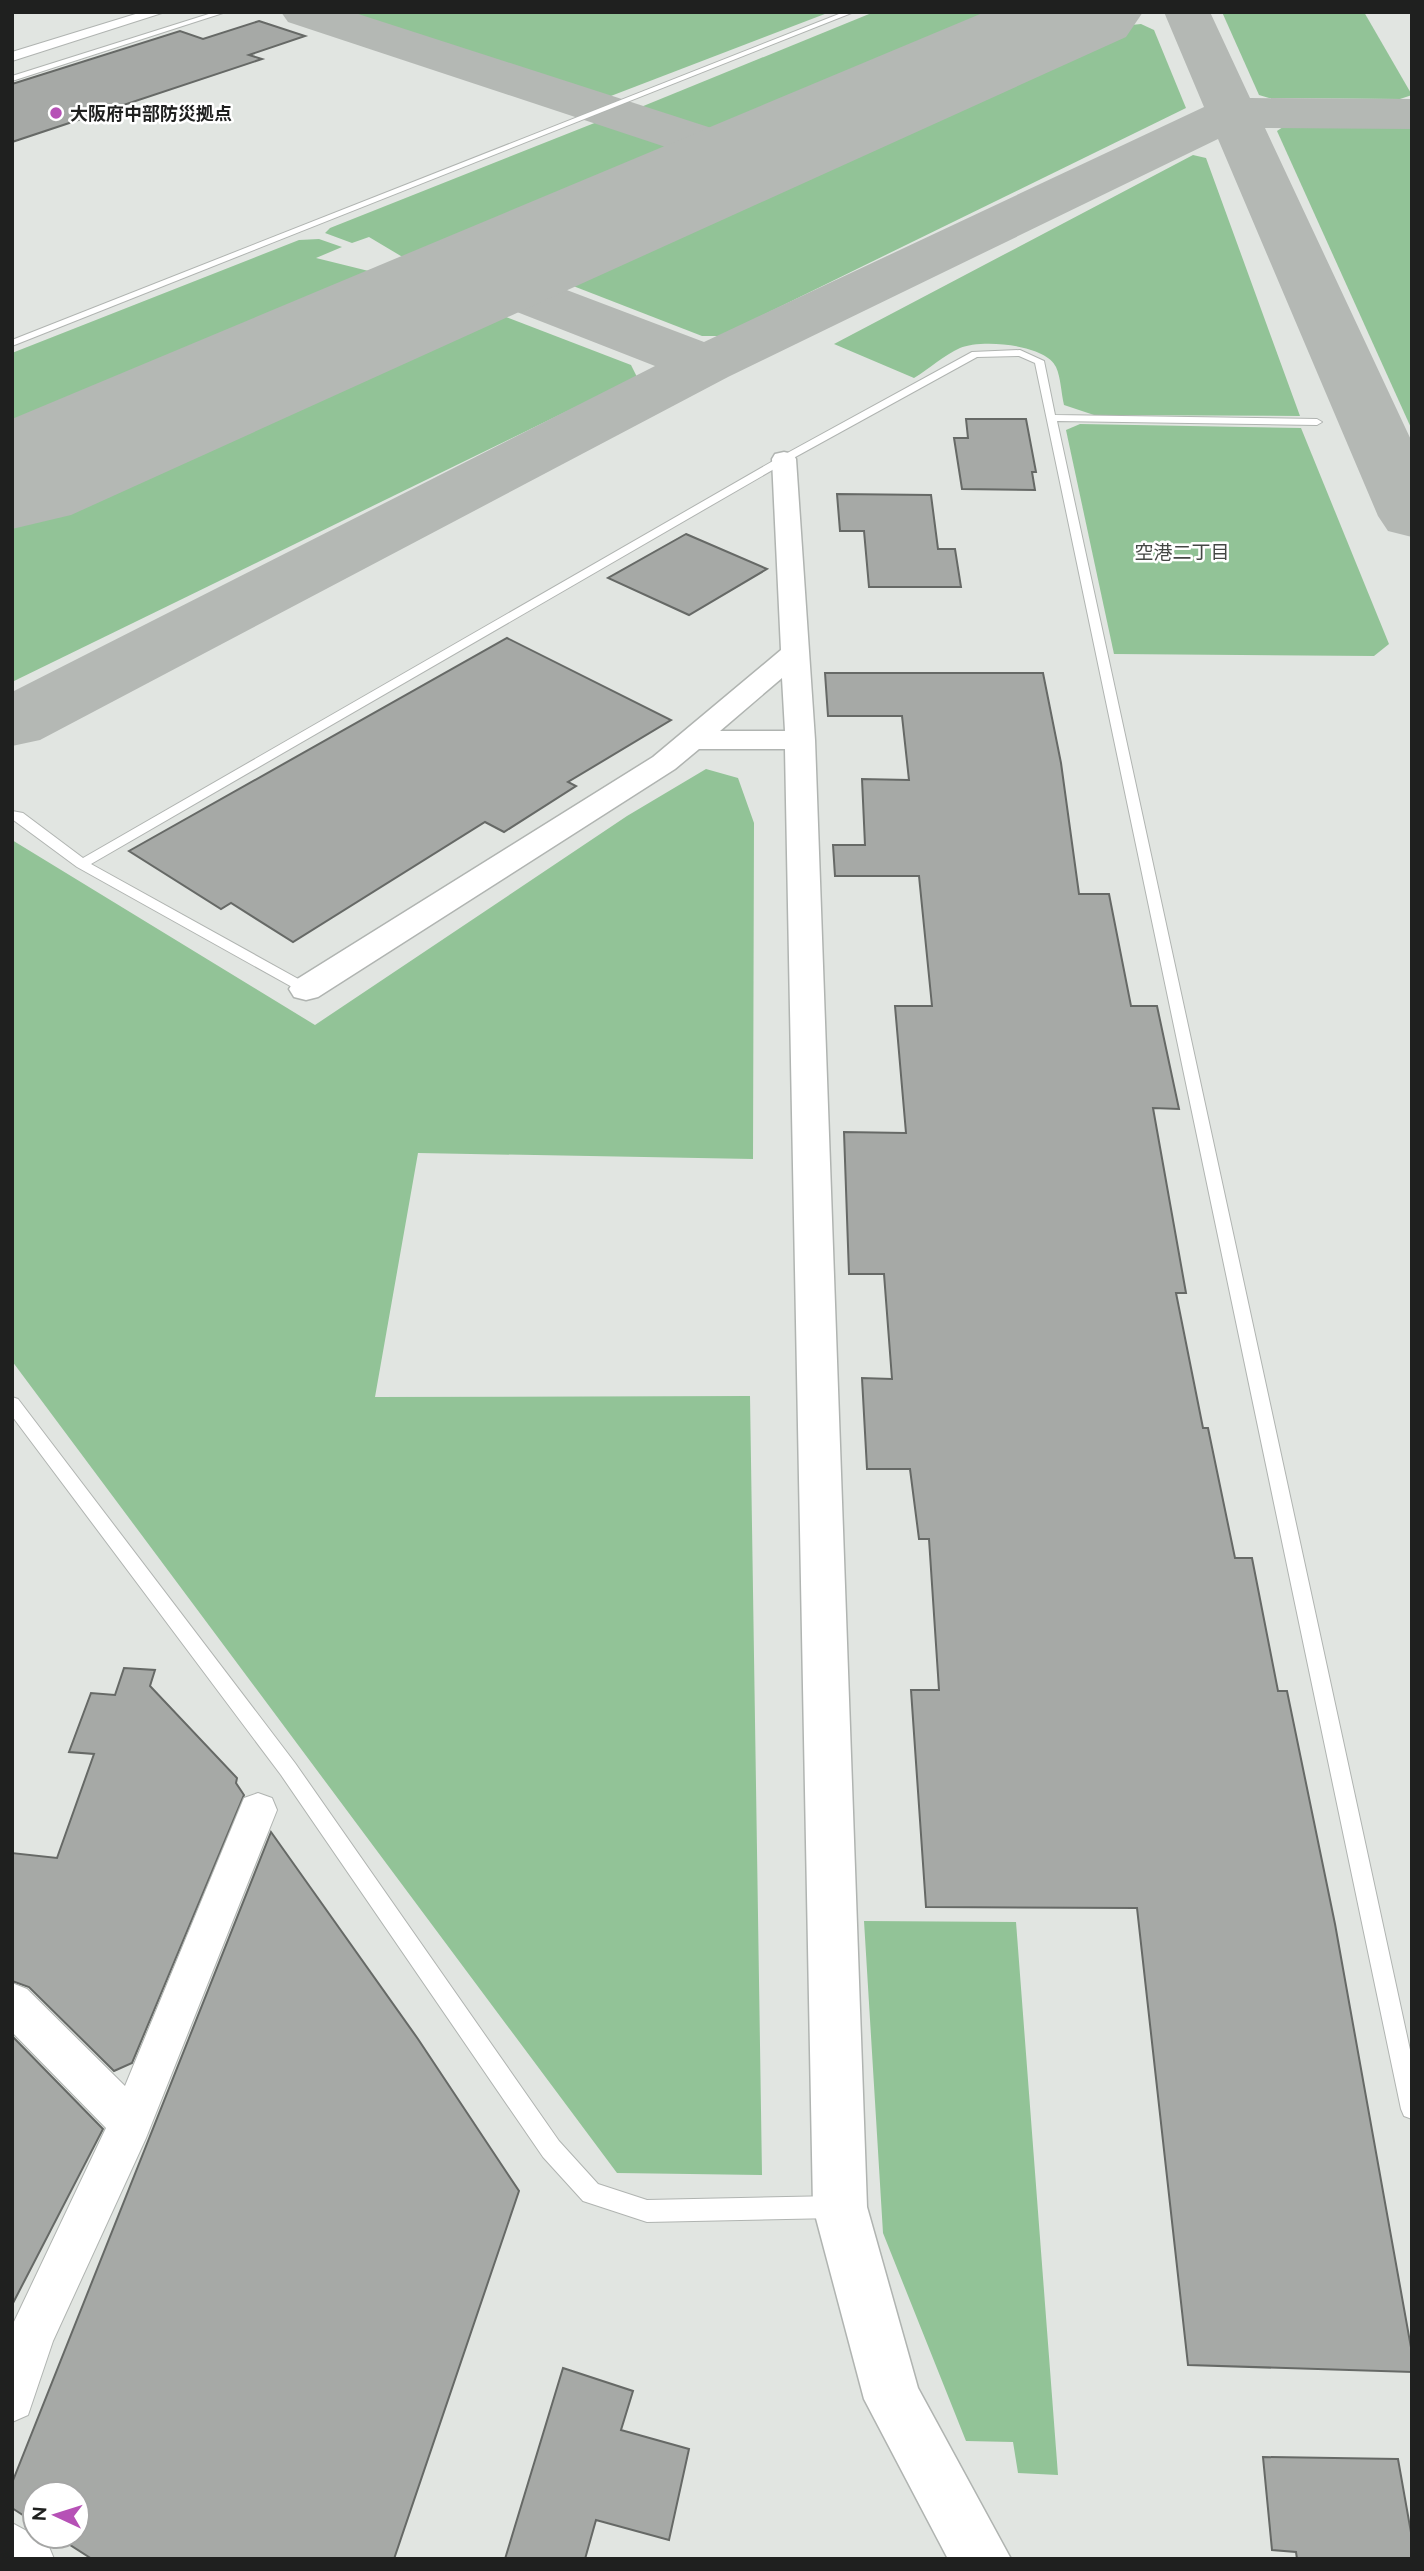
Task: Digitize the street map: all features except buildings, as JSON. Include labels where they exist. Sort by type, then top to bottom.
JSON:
[{"type":"street","points":[[12,57],[158,12]]},
{"type":"street","points":[[784,458],[800,740],[840,2207],[893,2399],[981,2559]]},
{"type":"street","points":[[306,989],[664,763],[695,740],[796,652]]},
{"type":"street","points":[[695,740],[800,740]]},
{"type":"street","points":[[12,2399],[31,2336],[131,2123],[258,1810]]},
{"type":"street","points":[[12,2003],[131,2123]]},
{"type":"street","points":[[12,2547],[30,2559]]},
{"type":"lane","points":[[12,79],[223,12]]},
{"type":"lane","points":[[12,343],[851,12]]},
{"type":"lane","points":[[82,864],[784,458],[975,354],[1020,353],[1039,361],[1412,2109]]},
{"type":"lane","points":[[1051,418],[1317,422]]},
{"type":"lane","points":[[12,815],[19,816],[82,864],[306,989]]},
{"type":"lane","points":[[12,1403],[288,1769],[551,2150],[592,2193],[648,2211],[840,2207]]},
{"type":"green space","points":[[336,12],[830,12],[603,99]]},
{"type":"green space","points":[[874,12],[1019,12],[728,135],[697,129],[636,109]]},
{"type":"green space","points":[[1222,12],[1364,12],[1412,95],[1400,99],[1269,98],[1259,95]]},
{"type":"green space","points":[[1141,24],[1154,30],[1186,108],[720,336],[702,336],[568,284],[569,275],[1131,25]]},
{"type":"green space","points":[[597,122],[669,145],[681,154],[416,265],[369,237],[352,243],[325,233],[330,228]]},
{"type":"green space","points":[[1283,127],[1412,127],[1412,430],[1277,131]]},
{"type":"green space","points":[[1193,155],[1206,158],[1300,416],[1094,415],[1064,405],[1056,367],[1050,359],[1027,349],[997,344],[970,345],[948,354],[914,378],[834,344]]},
{"type":"green space","points":[[319,239],[342,247],[316,258],[397,278],[12,438],[12,353],[299,240]]},
{"type":"green space","points":[[481,315],[501,315],[631,365],[637,377],[12,682],[12,526]]},
{"type":"green space","points":[[1080,424],[1301,428],[1389,644],[1374,656],[1114,654],[1066,430]]},
{"type":"green space","points":[[706,769],[738,778],[754,823],[753,1159],[418,1153],[375,1397],[750,1396],[762,2175],[617,2173],[12,1361],[12,840],[315,1025],[627,816]]},
{"type":"green space","points":[[864,1921],[1016,1922],[1058,2475],[1018,2473],[1013,2442],[966,2441],[883,2233]]},
{"type":"taxiway","points":[[304,12],[748,157]]},
{"type":"taxiway","points":[[1187,12],[1232,113]]},
{"type":"taxiway","points":[[706,364],[1232,113]]},
{"type":"taxiway","points":[[1232,113],[1412,114]]},
{"type":"taxiway","points":[[1232,113],[1412,516]]},
{"type":"taxiway","points":[[477,276],[706,364]]},
{"type":"taxiway","points":[[12,723],[706,364]]},
{"type":"runway","points":[[12,479],[1085,12]]},
{"type":"place","name":"大阪府中部防災拠点","points":[[56,113]]},
{"type":"district","name":"空港二丁目","points":[[1182,552]]}]
